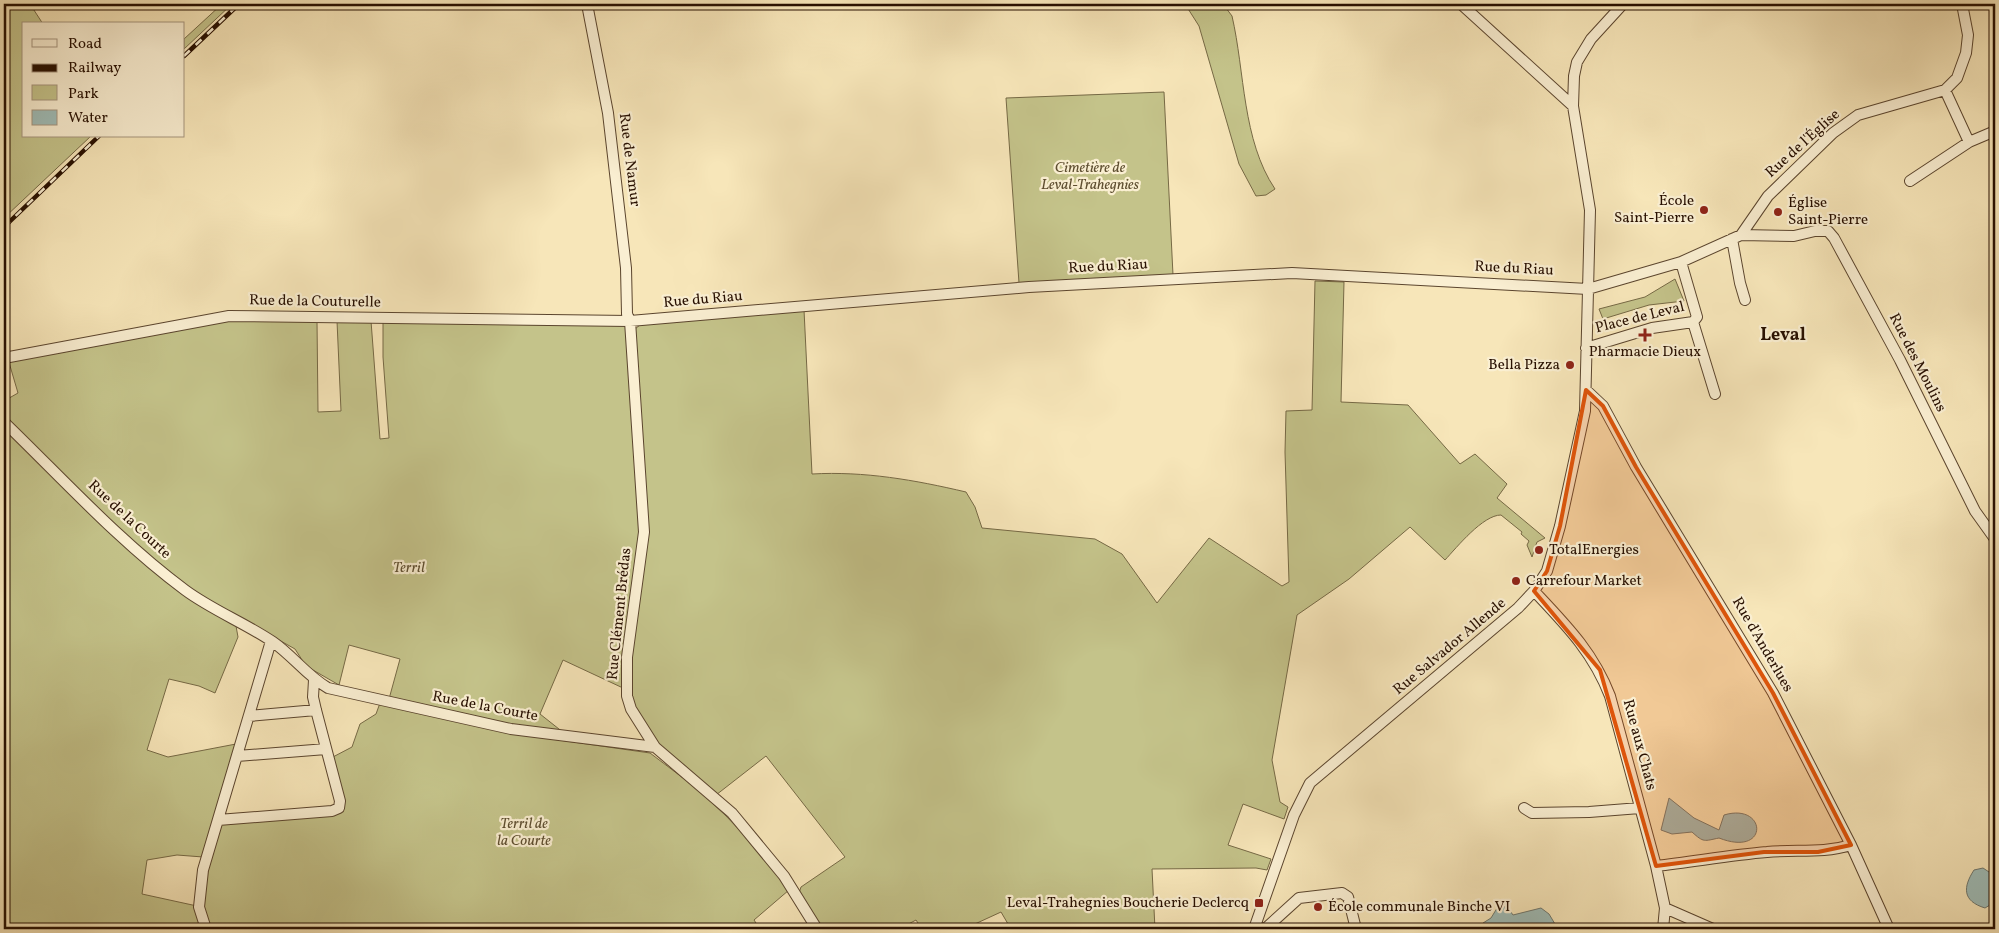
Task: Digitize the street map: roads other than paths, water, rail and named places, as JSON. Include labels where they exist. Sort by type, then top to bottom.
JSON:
[{"type":"street","name":"Rue de Namur","points":[[587,4],[608,113],[626,268],[627,314],[630,321]]},
{"type":"street","points":[[1461,4],[1573,106]]},
{"type":"street","name":"Rue Salvador Allende","points":[[1254,929],[1294,815],[1310,783],[1518,608],[1534,590],[1546,571],[1559,530],[1585,411],[1590,210],[1573,106],[1577,62],[1591,39],[1623,4]]},
{"type":"street","points":[[1962,4],[1968,34],[1966,54],[1957,78],[1945,90],[1969,142]]},
{"type":"street","name":"Rue de l'Église","points":[[1737,237],[1768,196],[1833,133],[1858,115],[1945,90]]},
{"type":"street","points":[[1910,181],[1969,142],[1995,131]]},
{"type":"street","name":"Rue des Moulins","points":[[1737,237],[1794,236],[1815,231],[1828,231],[1834,238],[1900,360],[1975,511],[1995,539]]},
{"type":"street","points":[[1588,289],[1681,262],[1737,237],[1740,283],[1746,300]]},
{"type":"street","name":"Place de Leval","points":[[1586,348],[1652,328],[1693,322],[1697,317],[1681,262]]},
{"type":"street","name":"Rue du Riau","points":[[630,321],[1039,286],[1292,273],[1588,289]]},
{"type":"street","name":"Rue de la Couturelle","points":[[4,358],[229,316],[630,321]]},
{"type":"street","name":"Rue Clément Brédas","points":[[630,321],[644,532],[627,656],[627,696],[631,709],[655,747],[732,813],[784,876],[817,929]]},
{"type":"street","points":[[1693,322],[1715,394]]},
{"type":"street","name":"Rue d'Anderlues","points":[[1586,390],[1603,406],[1636,467],[1773,693],[1851,846],[1888,928]]},
{"type":"street","name":"Rue de la Courte","points":[[4,422],[142,555],[172,580],[199,599],[271,641],[314,680],[346,693],[511,729],[655,747]]},
{"type":"street","name":"Rue aux Chats","points":[[1534,590],[1585,648],[1600,670],[1610,696],[1656,866],[1665,908],[1663,929]]},
{"type":"street","points":[[206,929],[199,907],[202,870],[271,641]]},
{"type":"street","points":[[218,820],[337,810],[340,801],[313,697],[314,680]]},
{"type":"street","points":[[249,716],[316,710]]},
{"type":"street","points":[[237,756],[326,749]]},
{"type":"street","points":[[1524,808],[1532,813],[1589,812],[1640,808]]},
{"type":"street","points":[[1656,866],[1764,852],[1791,850],[1818,852],[1851,846]]},
{"type":"street","points":[[1263,929],[1299,898],[1342,893],[1348,897],[1356,929]]},
{"type":"street","points":[[1665,908],[1713,929]]},
{"type":"water","points":[[1669,798],[1694,818],[1719,830],[1724,815],[1738,813],[1749,816],[1755,822],[1757,829],[1754,836],[1747,841],[1736,842],[1719,838],[1704,840],[1692,832],[1672,834],[1661,830]]},
{"type":"water","points":[[1983,868],[1995,876],[1995,902],[1985,908],[1972,901],[1967,893],[1970,876],[1974,870]]},
{"type":"water","points":[[1499,905],[1508,908],[1513,915],[1541,908],[1549,914],[1558,929],[1482,929],[1483,923],[1491,918]]},
{"type":"railway","points":[[185,55],[239,4]]},
{"type":"railway","points":[[4,227],[97,138]]},
{"type":"place","name":"École Saint-Pierre","points":[[1704,210]]},
{"type":"place","name":"Église Saint-Pierre","points":[[1778,212]]},
{"type":"place","name":"Pharmacie Dieux","points":[[1645,335]]},
{"type":"place","name":"Bella Pizza","points":[[1570,365]]},
{"type":"place","name":"TotalEnergies","points":[[1539,550]]},
{"type":"place","name":"Carrefour Market","points":[[1516,581]]},
{"type":"place","name":"Leval-Trahegnies Boucherie Declercq","points":[[1259,903]]},
{"type":"place","name":"École communale Binche VI","points":[[1318,907]]},
{"type":"district","name":"Leval","points":[[1783,335]]},
{"type":"park label","name":"Cimetière de Leval-Trahegnies","points":[[1090,176]]},
{"type":"park label","name":"Terril","points":[[409,568]]},
{"type":"park label","name":"Terril de la Courte","points":[[524,832]]}]
